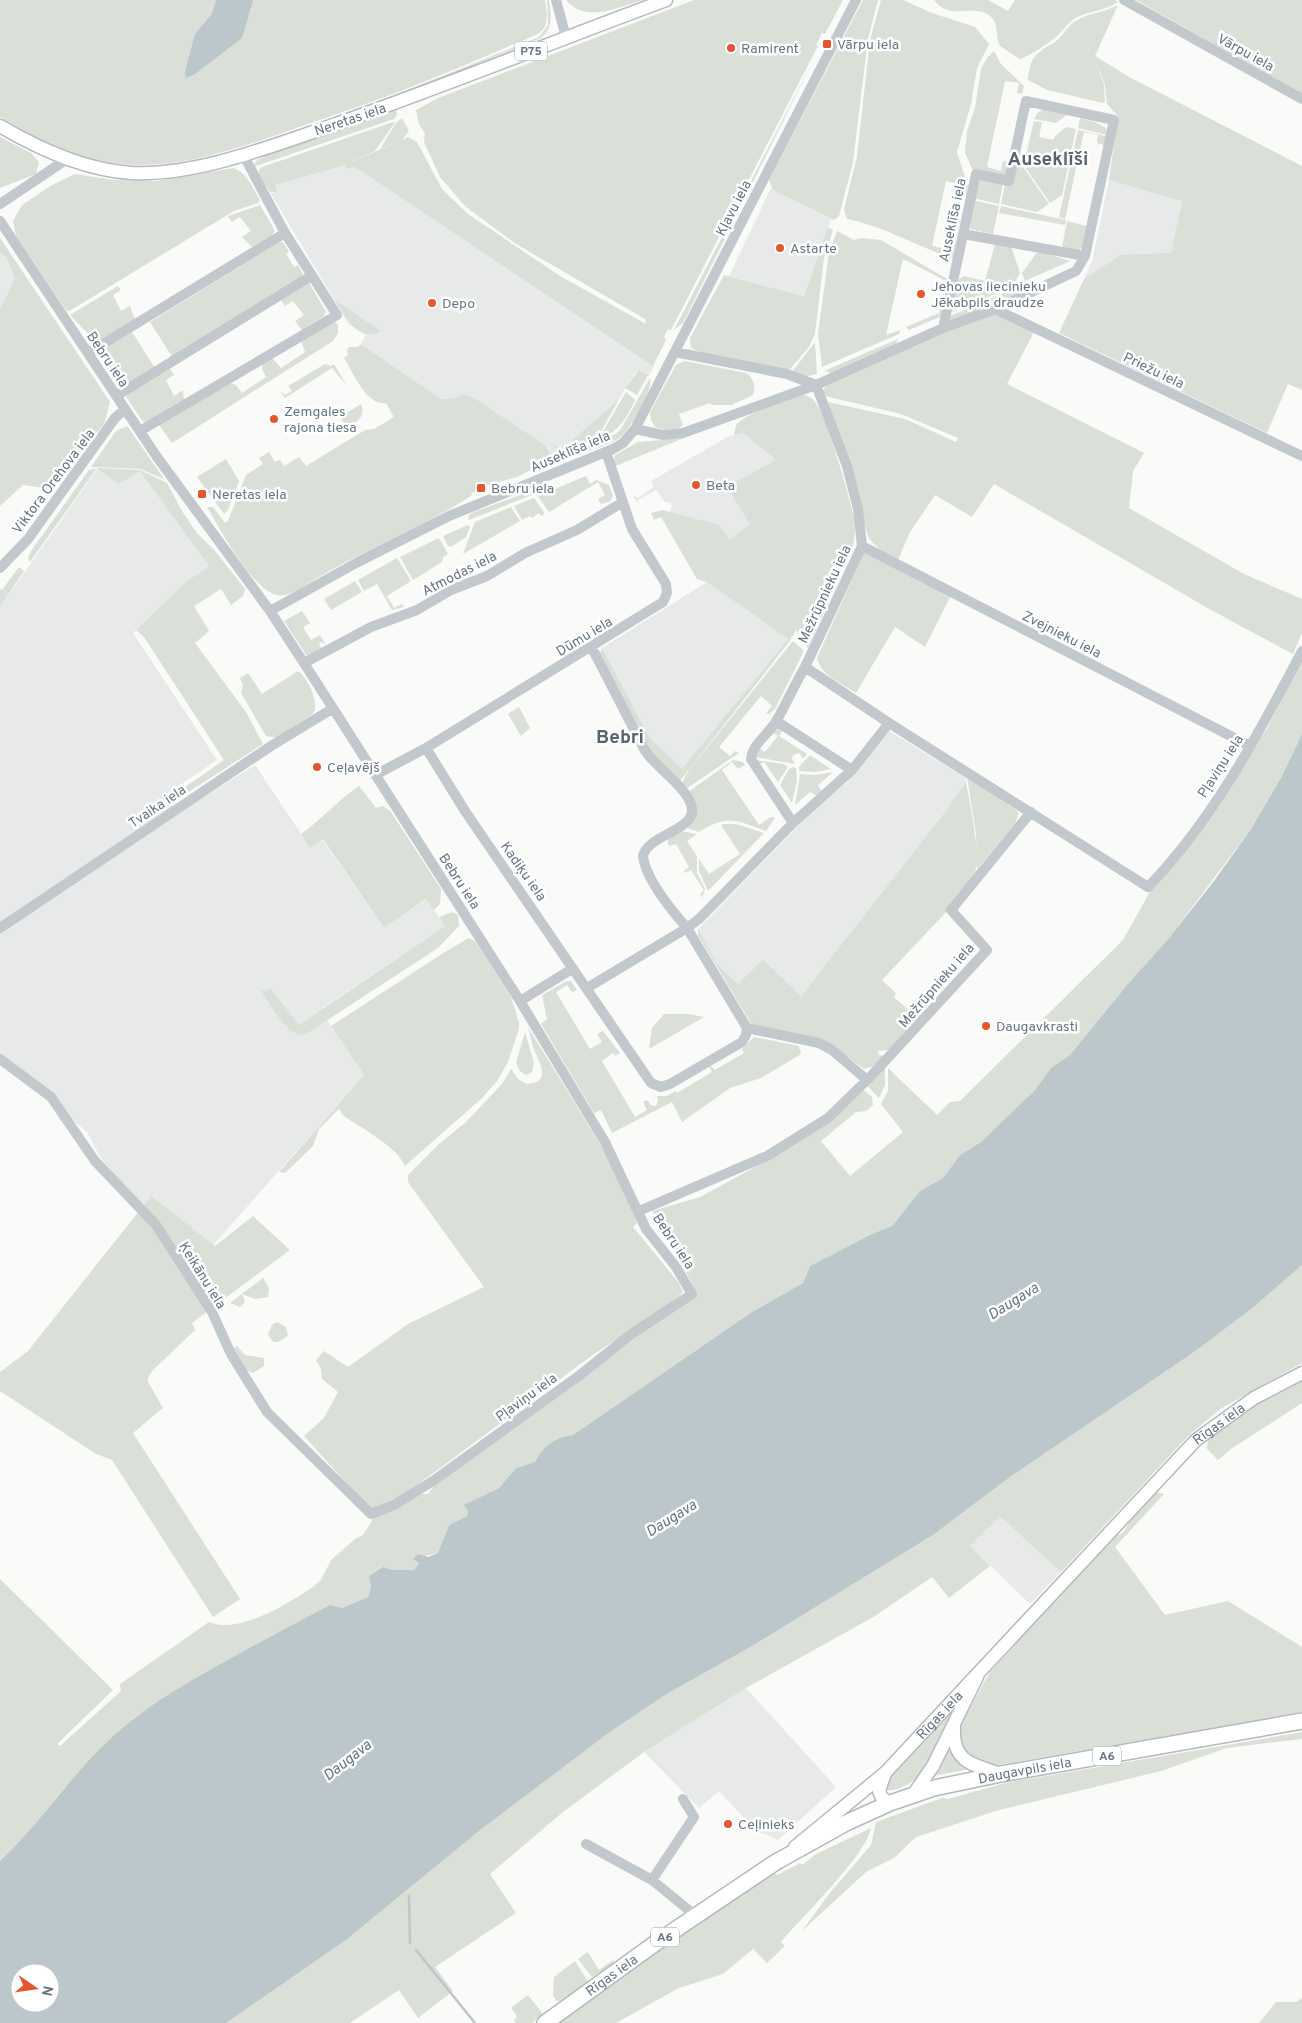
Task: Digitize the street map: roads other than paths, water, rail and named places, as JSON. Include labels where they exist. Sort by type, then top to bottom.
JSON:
[{"type":"highway","name":"Daugavpils iela","points":[[788,1854],[848,1822],[890,1803],[914,1795],[1001,1774],[1302,1721]]},
{"type":"highway","name":"Rīgas iela","points":[[545,2023],[696,1916],[788,1854]]},
{"type":"main road","name":"Neretas iela","points":[[0,126],[67,158],[116,172],[145,173],[244,156],[396,103],[666,0]]},
{"type":"main road","name":"Rīgas iela","points":[[788,1854],[813,1831],[886,1773],[1196,1440],[1254,1398],[1302,1373]]},
{"type":"main road","points":[[914,1795],[933,1766],[978,1675]]},
{"type":"main road","points":[[955,1723],[954,1741],[962,1758],[972,1765],[1001,1774]]},
{"type":"main road","points":[[886,1773],[879,1791],[882,1798],[890,1803]]},
{"type":"street","points":[[556,0],[566,37]]},
{"type":"street","name":"Kļavu iela","points":[[636,429],[856,0]]},
{"type":"street","name":"Vārpu iela","points":[[1124,0],[1302,99]]},
{"type":"street","name":"Auseklīša iela","points":[[270,611],[358,562],[449,516],[606,452],[623,443],[636,429],[663,435],[683,433],[816,385],[943,328],[995,309],[1076,271],[1085,256],[1114,120],[1026,102],[1009,181],[976,174],[943,328]]},
{"type":"street","points":[[140,431],[337,315],[284,233],[244,156]]},
{"type":"street","points":[[0,204],[67,158]]},
{"type":"street","name":"Bebru iela","points":[[0,222],[140,431],[270,611],[520,1001],[605,1142],[646,1229],[676,1267],[692,1294]]},
{"type":"street","points":[[88,353],[284,233]]},
{"type":"street","points":[[963,234],[1085,256]]},
{"type":"street","points":[[116,396],[311,276]]},
{"type":"street","name":"Priežu iela","points":[[995,309],[1302,456]]},
{"type":"street","points":[[675,352],[787,374],[816,385]]},
{"type":"street","name":"Mežrūpnieku iela","points":[[793,823],[751,759],[754,749],[776,721],[790,692],[806,667],[862,546],[858,509],[847,466],[816,385]]},
{"type":"street","name":"Viktora Orehova iela","points":[[0,568],[28,539],[115,418],[125,409]]},
{"type":"street","name":"Dūmu iela","points":[[375,775],[426,748],[592,648],[655,609],[663,602],[667,593],[666,584],[632,529],[606,452]]},
{"type":"street","name":"Atmodas iela","points":[[304,664],[371,627],[417,610],[451,590],[487,576],[531,550],[577,530],[623,502]]},
{"type":"street","name":"Zvejnieku iela","points":[[862,546],[1250,746]]},
{"type":"street","points":[[592,648],[644,749],[654,764],[684,792],[692,806],[693,813],[688,822],[649,845],[643,856],[646,867],[671,909],[687,928],[747,1028],[819,1043],[832,1050],[867,1080],[828,1118],[767,1156],[639,1212]]},
{"type":"street","name":"Pļaviņu iela","points":[[1031,812],[1148,887],[1174,860],[1250,746],[1302,651]]},
{"type":"street","points":[[806,667],[889,723],[1031,812]]},
{"type":"street","name":"Tvaika iela","points":[[0,928],[271,746],[332,710]]},
{"type":"street","points":[[776,721],[852,770]]},
{"type":"street","points":[[587,988],[687,928],[793,823],[852,770],[889,723]]},
{"type":"street","name":"Kadiķu iela","points":[[426,748],[465,811],[536,912],[572,969],[587,988],[649,1081],[659,1086],[670,1084],[742,1042],[747,1028]]},
{"type":"street","name":"Mežrūpnieku iela","points":[[867,1080],[987,950],[952,910],[1031,812]]},
{"type":"street","points":[[520,1001],[572,969]]},
{"type":"street","name":"Ķeikānu iela","points":[[0,1059],[51,1098],[95,1161],[156,1225],[212,1312],[231,1354],[267,1412],[371,1514]]},
{"type":"street","name":"Pļaviņu iela","points":[[371,1514],[394,1505],[433,1482],[580,1375],[630,1335],[692,1294]]},
{"type":"street","points":[[652,1880],[694,1817],[683,1799]]},
{"type":"street","points":[[586,1844],[652,1880],[696,1916]]},
{"type":"water","points":[[216,0],[253,0],[242,38],[195,74],[186,78],[185,72],[195,34],[212,14]]},
{"type":"water","name":"Daugava","points":[[1302,734],[1302,1265],[1250,1310],[1197,1350],[1010,1477],[933,1535],[754,1645],[665,1695],[610,1732],[479,1831],[346,1940],[226,2023],[0,2023],[0,1861],[107,1742],[156,1703],[228,1660],[330,1605],[342,1608],[368,1597],[371,1587],[369,1576],[382,1567],[393,1570],[414,1570],[419,1563],[413,1559],[418,1554],[428,1557],[438,1553],[449,1525],[467,1516],[468,1511],[464,1505],[499,1488],[516,1468],[535,1462],[542,1451],[555,1440],[573,1435],[752,1312],[803,1283],[810,1266],[872,1234],[892,1226],[920,1191],[943,1178],[960,1155],[981,1142],[1035,1090],[1051,1068],[1070,1055],[1127,985],[1169,938],[1214,881],[1251,829],[1282,776]]},
{"type":"waterway","points":[[409,1896],[410,1943]]},
{"type":"waterway","points":[[416,1950],[475,2023]]},
{"type":"place","name":"Vārpu iela","points":[[827,44]]},
{"type":"place","name":"Ramirent","points":[[731,48]]},
{"type":"place","name":"Astarte","points":[[780,248]]},
{"type":"place","name":"Jehovas liecinieku Jēkabpils draudze","points":[[921,294]]},
{"type":"place","name":"Depo","points":[[432,303]]},
{"type":"place","name":"Zemgales rajona tiesa","points":[[274,419]]},
{"type":"place","name":"Beta","points":[[696,485]]},
{"type":"place","name":"Bebru iela","points":[[481,488]]},
{"type":"place","name":"Neretas iela","points":[[202,494]]},
{"type":"place","name":"Ceļavējš","points":[[317,767]]},
{"type":"place","name":"Daugavkrasti","points":[[986,1026]]},
{"type":"place","name":"Ceļinieks","points":[[728,1824]]},
{"type":"district","name":"Auseklīši","points":[[1048,158]]},
{"type":"district","name":"Bebri","points":[[620,736]]}]
